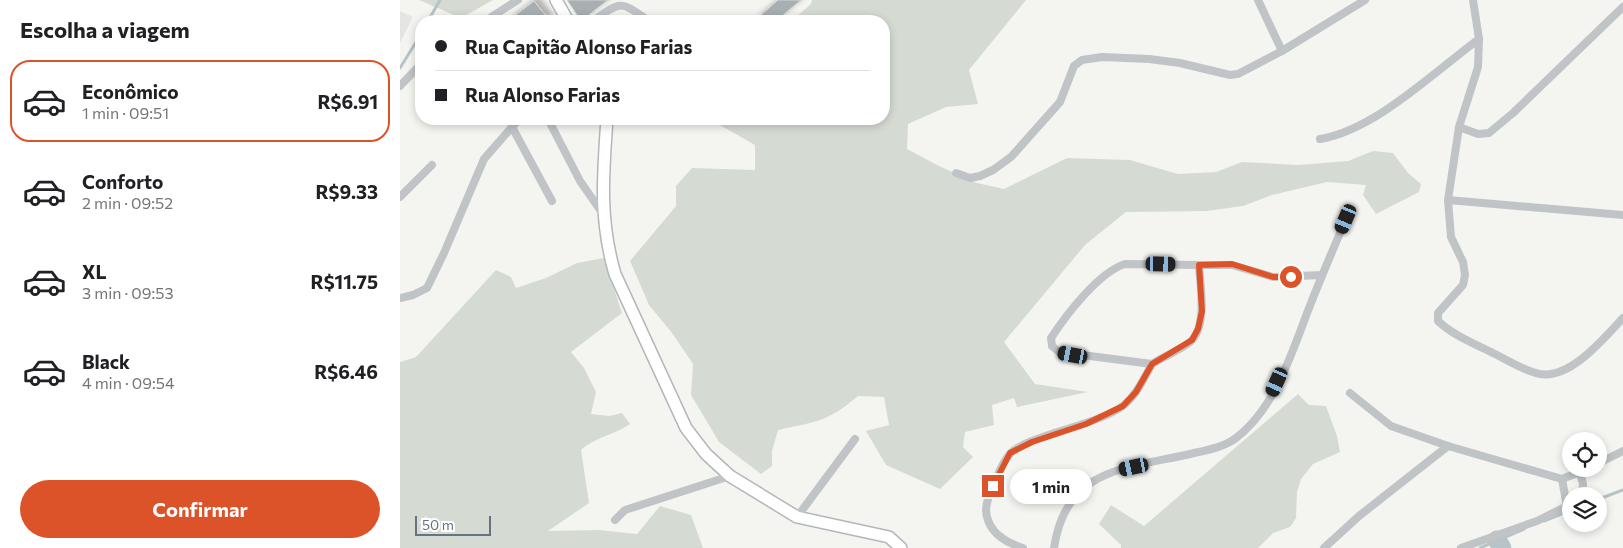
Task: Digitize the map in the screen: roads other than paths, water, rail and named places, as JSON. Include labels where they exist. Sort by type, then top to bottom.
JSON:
[{"type":"street","points":[[494,15],[518,0]]},
{"type":"street","points":[[556,0],[565,15]]},
{"type":"street","points":[[1258,0],[1282,52]]},
{"type":"street","points":[[956,173],[970,178],[980,176],[993,170],[1011,157],[1060,102],[1074,66],[1082,60],[1102,57],[1149,59],[1180,63],[1230,75],[1246,72],[1282,52],[1365,0]]},
{"type":"street","points":[[1473,0],[1479,39],[1478,67],[1459,127],[1448,200],[1451,238],[1463,262],[1465,275],[1463,285],[1438,313],[1438,321],[1447,329],[1527,370],[1541,374],[1556,374],[1571,367],[1623,318]]},
{"type":"street","points":[[600,15],[613,5],[620,4],[626,5],[640,15]]},
{"type":"street","points":[[1459,127],[1478,134],[1489,133],[1623,7]]},
{"type":"street","points":[[1320,139],[1337,136],[1380,114],[1479,39]]},
{"type":"street","points":[[400,86],[415,70]]},
{"type":"street","points":[[551,125],[580,181],[602,214]]},
{"type":"street","points":[[607,125],[602,214],[608,250],[616,274],[686,428],[706,454],[730,476],[797,517],[889,537],[900,547]]},
{"type":"street","points":[[400,298],[412,295],[426,288],[444,254],[484,159],[512,127],[552,201]]},
{"type":"street","points":[[400,197],[432,165]]},
{"type":"street","points":[[1448,200],[1623,215]]},
{"type":"street","points":[[1054,548],[1059,523],[1065,510],[1083,487],[1094,479],[1116,471],[1216,448],[1236,438],[1255,420],[1270,399],[1346,219]]},
{"type":"street","points":[[1152,364],[1059,352],[1052,346],[1051,338],[1077,305],[1108,272],[1125,264],[1232,264],[1273,277],[1322,275]]},
{"type":"street","points":[[1023,548],[1009,544],[995,533],[987,520],[986,506],[993,486],[1010,453],[1032,442],[1086,424],[1123,406],[1136,392],[1152,364],[1192,340],[1198,329],[1202,311],[1199,265]]},
{"type":"street","points":[[1350,393],[1391,426],[1448,446],[1562,479],[1567,477]]},
{"type":"street","points":[[797,517],[854,440]]},
{"type":"street","points":[[1324,548],[1359,516],[1448,446]]},
{"type":"street","points":[[1607,459],[1623,452]]},
{"type":"street","points":[[615,520],[625,510],[730,476]]},
{"type":"street","points":[[1562,479],[1564,487]]},
{"type":"street","points":[[1461,548],[1476,545],[1537,521],[1562,508]]},
{"type":"waterway","points":[[431,15],[440,0]]},
{"type":"waterway","points":[[400,68],[415,44]]},
{"type":"waterway","points":[[1607,496],[1623,490]]},
{"type":"waterway","points":[[1544,521],[1562,514]]},
{"type":"waterway","points":[[1480,548],[1524,529]]},
{"type":"waterway","points":[[1497,540],[1502,548]]}]
